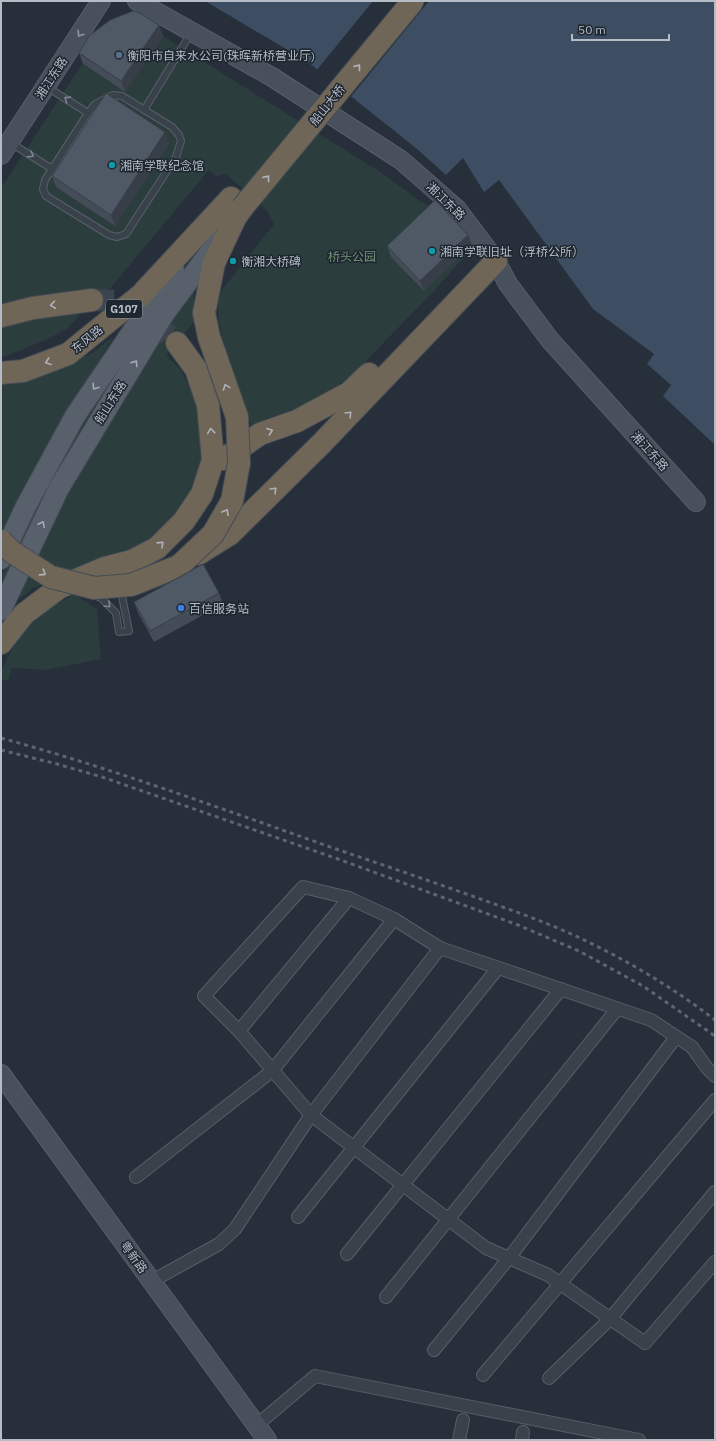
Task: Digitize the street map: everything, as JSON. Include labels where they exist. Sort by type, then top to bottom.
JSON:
[{"type":"highway","name":"船山大桥","points":[[233,208],[393,1]]},
{"type":"highway","name":"船山大桥","points":[[233,208],[413,1]]},
{"type":"highway","points":[[179,566],[214,534],[232,501],[239,463],[237,417],[209,337],[204,313],[214,263],[233,208]]},
{"type":"highway","name":"东风路","points":[[1,373],[23,371],[68,354],[141,295],[233,208]]},
{"type":"highway","points":[[1,541],[12,552],[51,577],[94,588],[131,585],[179,566],[230,534],[322,443],[496,261]]},
{"type":"highway","points":[[1,643],[24,614],[60,587],[106,568],[128,570],[157,548],[184,521],[225,457],[260,434],[297,421],[349,393],[416,331],[469,289]]},
{"type":"highway","points":[[1,316],[33,308],[92,300]]},
{"type":"highway","points":[[177,344],[196,369],[208,405],[213,460],[202,494]]},
{"type":"main road","name":"船山东路","points":[[1,559],[26,506],[75,416],[171,274],[233,208]]},
{"type":"main road","name":"船山东路","points":[[1,610],[59,488],[164,314],[233,208]]},
{"type":"street","name":"湘江东路","points":[[5,148],[101,1]]},
{"type":"street","name":"湘江东路","points":[[137,1],[272,77],[401,160],[456,209],[496,261],[508,284],[550,340],[696,502]]},
{"type":"street","points":[[715,1076],[707,1068],[692,1047],[651,1020],[440,948],[394,919],[349,898],[303,887],[204,996],[239,1031],[311,1115],[486,1248],[548,1275],[645,1344],[715,1262]]},
{"type":"street","points":[[239,1031],[349,898]]},
{"type":"street","points":[[136,1177],[273,1070],[394,919]]},
{"type":"street","points":[[152,1281],[219,1244],[235,1229],[311,1115],[440,948]]},
{"type":"street","points":[[298,1217],[498,968]]},
{"type":"street","points":[[347,1254],[561,989]]},
{"type":"street","points":[[386,1297],[617,1009]]},
{"type":"street","points":[[434,1350],[509,1258],[676,1037]]},
{"type":"street","name":"粤新路","points":[[1,1074],[152,1281],[257,1433]]},
{"type":"street","name":"粤新路","points":[[1,1086],[257,1433],[268,1440]]},
{"type":"street","points":[[483,1374],[715,1100]]},
{"type":"street","points":[[549,1378],[610,1319],[715,1192]]},
{"type":"street","points":[[257,1433],[315,1376],[639,1440]]},
{"type":"street","points":[[459,1440],[463,1420]]},
{"type":"lane","points":[[144,110],[192,32]]},
{"type":"lane","points":[[46,86],[88,113]]},
{"type":"lane","points":[[113,95],[122,96],[144,110],[172,127],[179,135],[181,141],[176,157],[126,234],[117,237],[109,235],[46,196],[44,189],[45,180],[95,104],[113,95]]},
{"type":"lane","points":[[5,148],[52,169]]},
{"type":"lane","points":[[60,587],[83,588],[101,598],[116,613],[119,632],[128,631],[122,596],[128,570]]},
{"type":"green space","name":"桥头公园","points":[[163,36],[382,173],[420,201],[439,211],[473,247],[434,291],[358,369],[335,388],[305,405],[251,425],[226,353],[219,322],[217,296],[274,224],[267,211],[226,174],[216,176],[209,170],[108,291],[79,289],[1,305],[1,188],[82,64],[125,92]]},
{"type":"green space","points":[[190,291],[194,291],[195,321],[166,355],[180,369],[193,393],[201,424],[202,461],[193,490],[176,519],[150,543],[81,571],[33,588],[20,599],[20,588],[52,521],[104,426]]},
{"type":"green space","points":[[87,307],[68,328],[46,340],[1,358],[1,323]]},
{"type":"green space","points":[[114,336],[65,417],[1,544],[1,382],[66,366],[92,353]]},
{"type":"green space","points":[[132,347],[1,598],[1,576],[68,440]]},
{"type":"green space","points":[[74,594],[97,609],[101,659],[45,670],[12,668],[8,681],[1,679],[1,670],[11,651],[27,628],[47,610]]},
{"type":"water","points":[[205,1],[715,1],[715,445],[663,396],[671,385],[647,364],[654,354],[593,309],[499,180],[484,192],[463,158],[446,175],[417,149],[308,62]]},
{"type":"pier","points":[[373,1],[429,1],[350,98],[316,71]]},
{"type":"building","name":"衡阳市自来水公司(珠晖新桥营业厅)","points":[[133,11],[140,13],[159,25],[121,81],[79,53],[89,36],[110,20]]},
{"type":"building","name":"湘南学联纪念馆","points":[[106,93],[165,132],[111,215],[52,176]]},
{"type":"building","name":"湘南学联旧址（浮桥公所）","points":[[435,200],[468,235],[420,281],[387,246]]},
{"type":"building","name":"百信服务站","points":[[203,564],[219,593],[150,631],[134,602]]},
{"type":"tunnel","points":[[92,300],[120,301],[150,319],[177,343]]},
{"type":"railway","points":[[1,738],[169,790],[538,920],[588,942],[645,972],[681,995],[715,1020]]},
{"type":"railway","points":[[1,750],[102,777],[338,859],[518,925],[579,951],[643,986],[715,1036]]},
{"type":"place","name":"衡阳市自来水公司(珠晖新桥营业厅)","points":[[119,55]]},
{"type":"place","name":"湘南学联纪念馆","points":[[112,165]]},
{"type":"place","name":"湘南学联旧址（浮桥公所）","points":[[432,251]]},
{"type":"place","name":"衡湘大桥碑","points":[[233,261]]},
{"type":"place","name":"百信服务站","points":[[181,608]]}]
